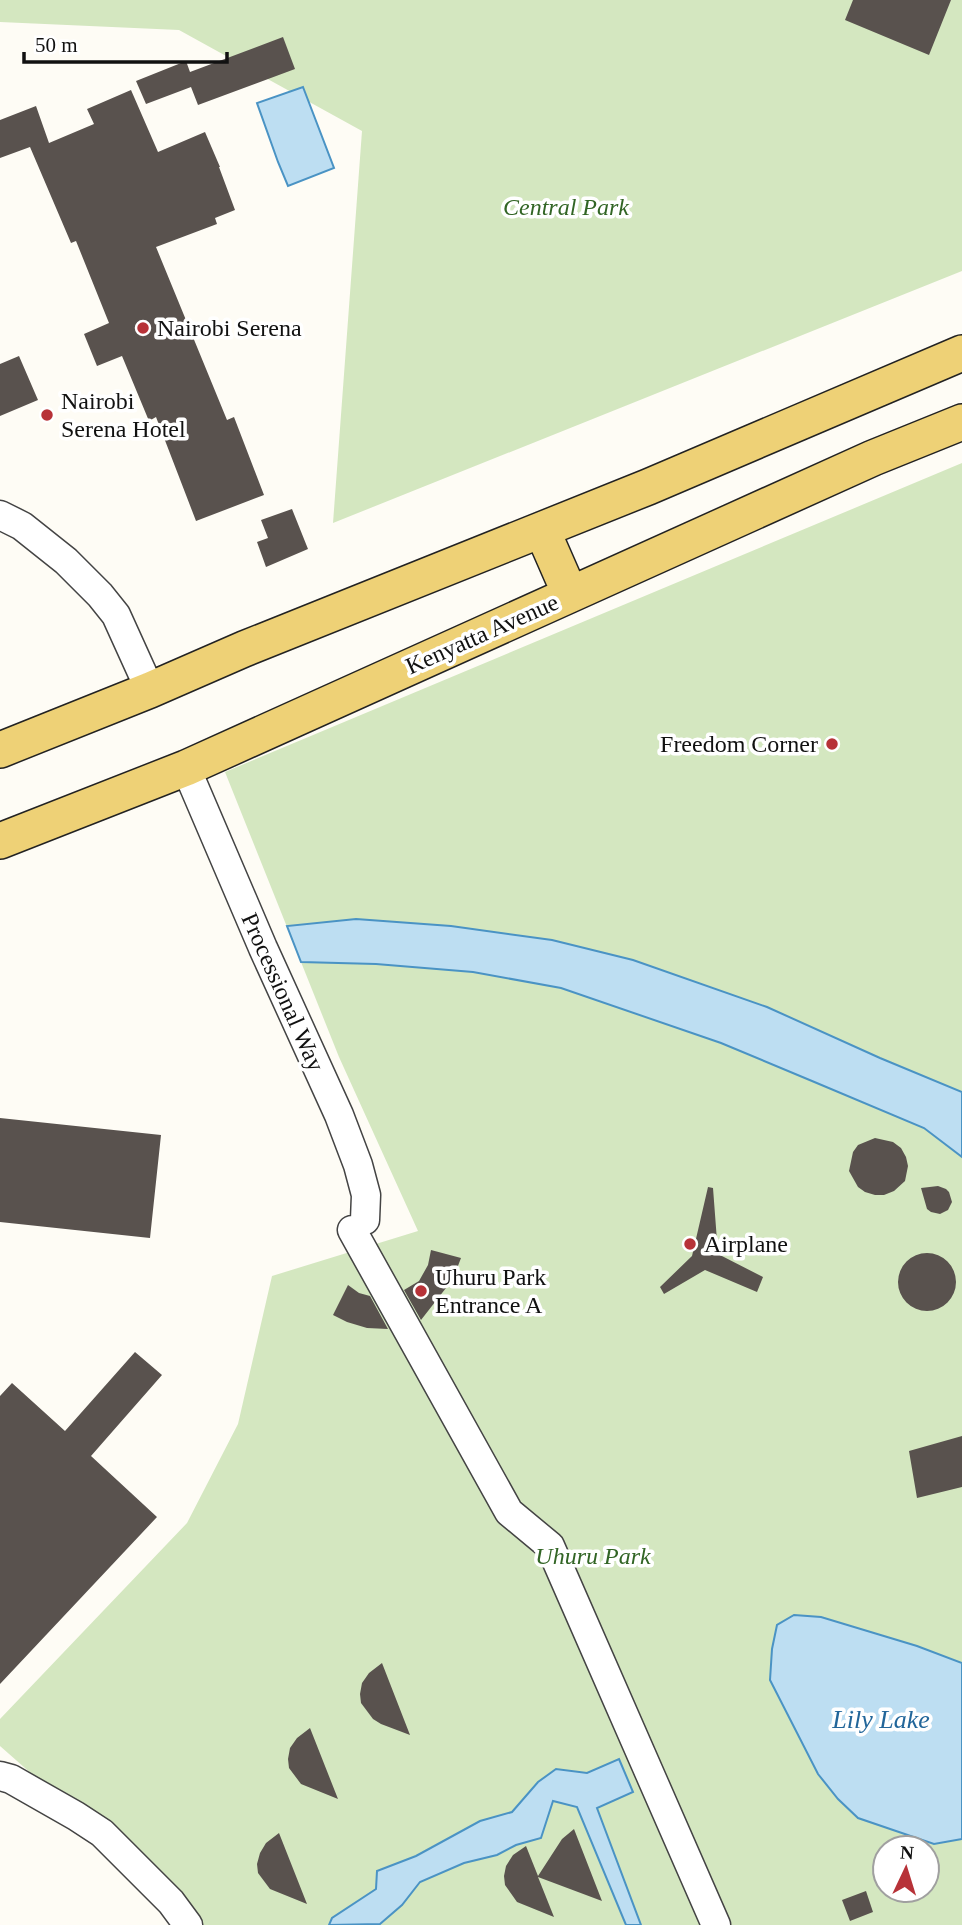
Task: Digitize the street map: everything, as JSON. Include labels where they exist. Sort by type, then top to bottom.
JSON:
[{"type":"main road","points":[[0,750],[648,487],[962,353]]},
{"type":"main road","name":"Kenyatta Avenue","points":[[0,841],[186,768],[873,458],[962,422]]},
{"type":"main road","points":[[542,530],[570,594]]},
{"type":"street","points":[[0,515],[22,526],[58,554],[100,595],[116,615],[150,690]]},
{"type":"street","name":"Processional Way","points":[[186,768],[263,948],[339,1115],[366,1195],[358,1225],[509,1512],[550,1546],[716,1925]]},
{"type":"street","points":[[0,1776],[11,1779],[102,1833],[171,1902],[188,1925]]},
{"type":"green space","name":"Central Park","points":[[0,0],[962,0],[962,271],[333,523],[362,131],[179,30],[0,22]]},
{"type":"green space","name":"Uhuru Park","points":[[962,463],[962,1925],[183,1925],[117,1849],[0,1746],[0,1719],[187,1523],[238,1424],[272,1276],[418,1231],[339,1057],[225,772]]},
{"type":"water","points":[[303,87],[334,168],[288,186],[257,103]]},
{"type":"water","points":[[356,919],[451,926],[552,940],[633,960],[767,1007],[962,1092],[962,1157],[924,1128],[721,1043],[561,988],[473,972],[376,964],[301,962],[287,926]]},
{"type":"water","name":"Lily Lake","points":[[794,1615],[821,1617],[917,1646],[962,1663],[962,1839],[941,1843],[941,1834],[905,1834],[858,1818],[838,1799],[818,1774],[770,1680],[777,1625]]},
{"type":"water","points":[[619,1759],[633,1792],[597,1808],[641,1925],[626,1925],[577,1807],[553,1801],[541,1838],[516,1845],[497,1855],[464,1863],[420,1882],[402,1905],[380,1924],[329,1925],[332,1918],[376,1889],[377,1871],[416,1856],[480,1821],[512,1812],[538,1782],[556,1769],[587,1773]]},
{"type":"building","points":[[853,0],[951,0],[929,55],[845,20]]},
{"type":"building","points":[[283,37],[295,69],[198,105],[191,87],[146,104],[136,81],[186,61],[190,72]]},
{"type":"building","points":[[131,90],[158,152],[205,132],[235,210],[215,218],[217,224],[156,247],[227,420],[234,417],[264,495],[196,521],[156,417],[149,421],[122,356],[97,366],[84,334],[109,323],[76,241],[71,243],[30,147],[0,158],[0,120],[36,106],[49,143],[94,124],[87,109]]},
{"type":"building","points":[[19,356],[38,400],[0,416],[0,364]]},
{"type":"building","points":[[292,509],[308,549],[266,567],[257,542],[268,538],[261,520]]},
{"type":"building","points":[[0,1118],[161,1135],[150,1238],[0,1222]]},
{"type":"building","points":[[875,1138],[893,1142],[901,1148],[908,1166],[905,1181],[894,1191],[884,1195],[865,1192],[858,1187],[849,1171],[853,1152],[858,1145]]},
{"type":"building","points":[[938,1186],[949,1192],[952,1202],[948,1210],[940,1214],[927,1209],[921,1188]]},
{"type":"building","name":"Airplane","points":[[708,1187],[713,1188],[718,1254],[763,1277],[757,1292],[705,1270],[664,1294],[660,1287],[692,1256]]},
{"type":"building","points":[[431,1250],[461,1258],[453,1279],[421,1320],[404,1290],[419,1281],[428,1265]]},
{"type":"building","points":[[927,1253],[943,1258],[951,1266],[956,1282],[951,1298],[943,1306],[927,1311],[911,1306],[903,1298],[898,1282],[903,1266],[911,1258]]},
{"type":"building","points":[[348,1285],[359,1293],[370,1296],[388,1329],[367,1328],[333,1315]]},
{"type":"building","points":[[135,1352],[162,1375],[91,1456],[157,1517],[0,1684],[0,1396],[12,1383],[65,1431]]},
{"type":"building","points":[[962,1436],[962,1487],[917,1498],[909,1451]]},
{"type":"building","points":[[382,1663],[410,1735],[373,1719],[361,1703],[362,1683],[369,1673]]},
{"type":"building","points":[[310,1728],[338,1799],[301,1784],[289,1768],[290,1748],[297,1738]]},
{"type":"building","points":[[574,1829],[602,1901],[538,1877],[554,1917],[517,1902],[505,1885],[504,1876],[506,1866],[513,1855],[526,1846],[538,1876],[562,1839]]},
{"type":"building","points":[[279,1833],[307,1904],[270,1889],[258,1873],[260,1853],[266,1843]]},
{"type":"building","points":[[866,1891],[873,1912],[850,1921],[842,1900]]},
{"type":"place","name":"Nairobi Serena","points":[[143,328]]},
{"type":"place","name":"Nairobi Serena Hotel","points":[[47,415]]},
{"type":"place","name":"Freedom Corner","points":[[832,744]]},
{"type":"place","name":"Airplane","points":[[690,1244]]},
{"type":"place","name":"Uhuru Park Entrance A","points":[[421,1291]]}]
